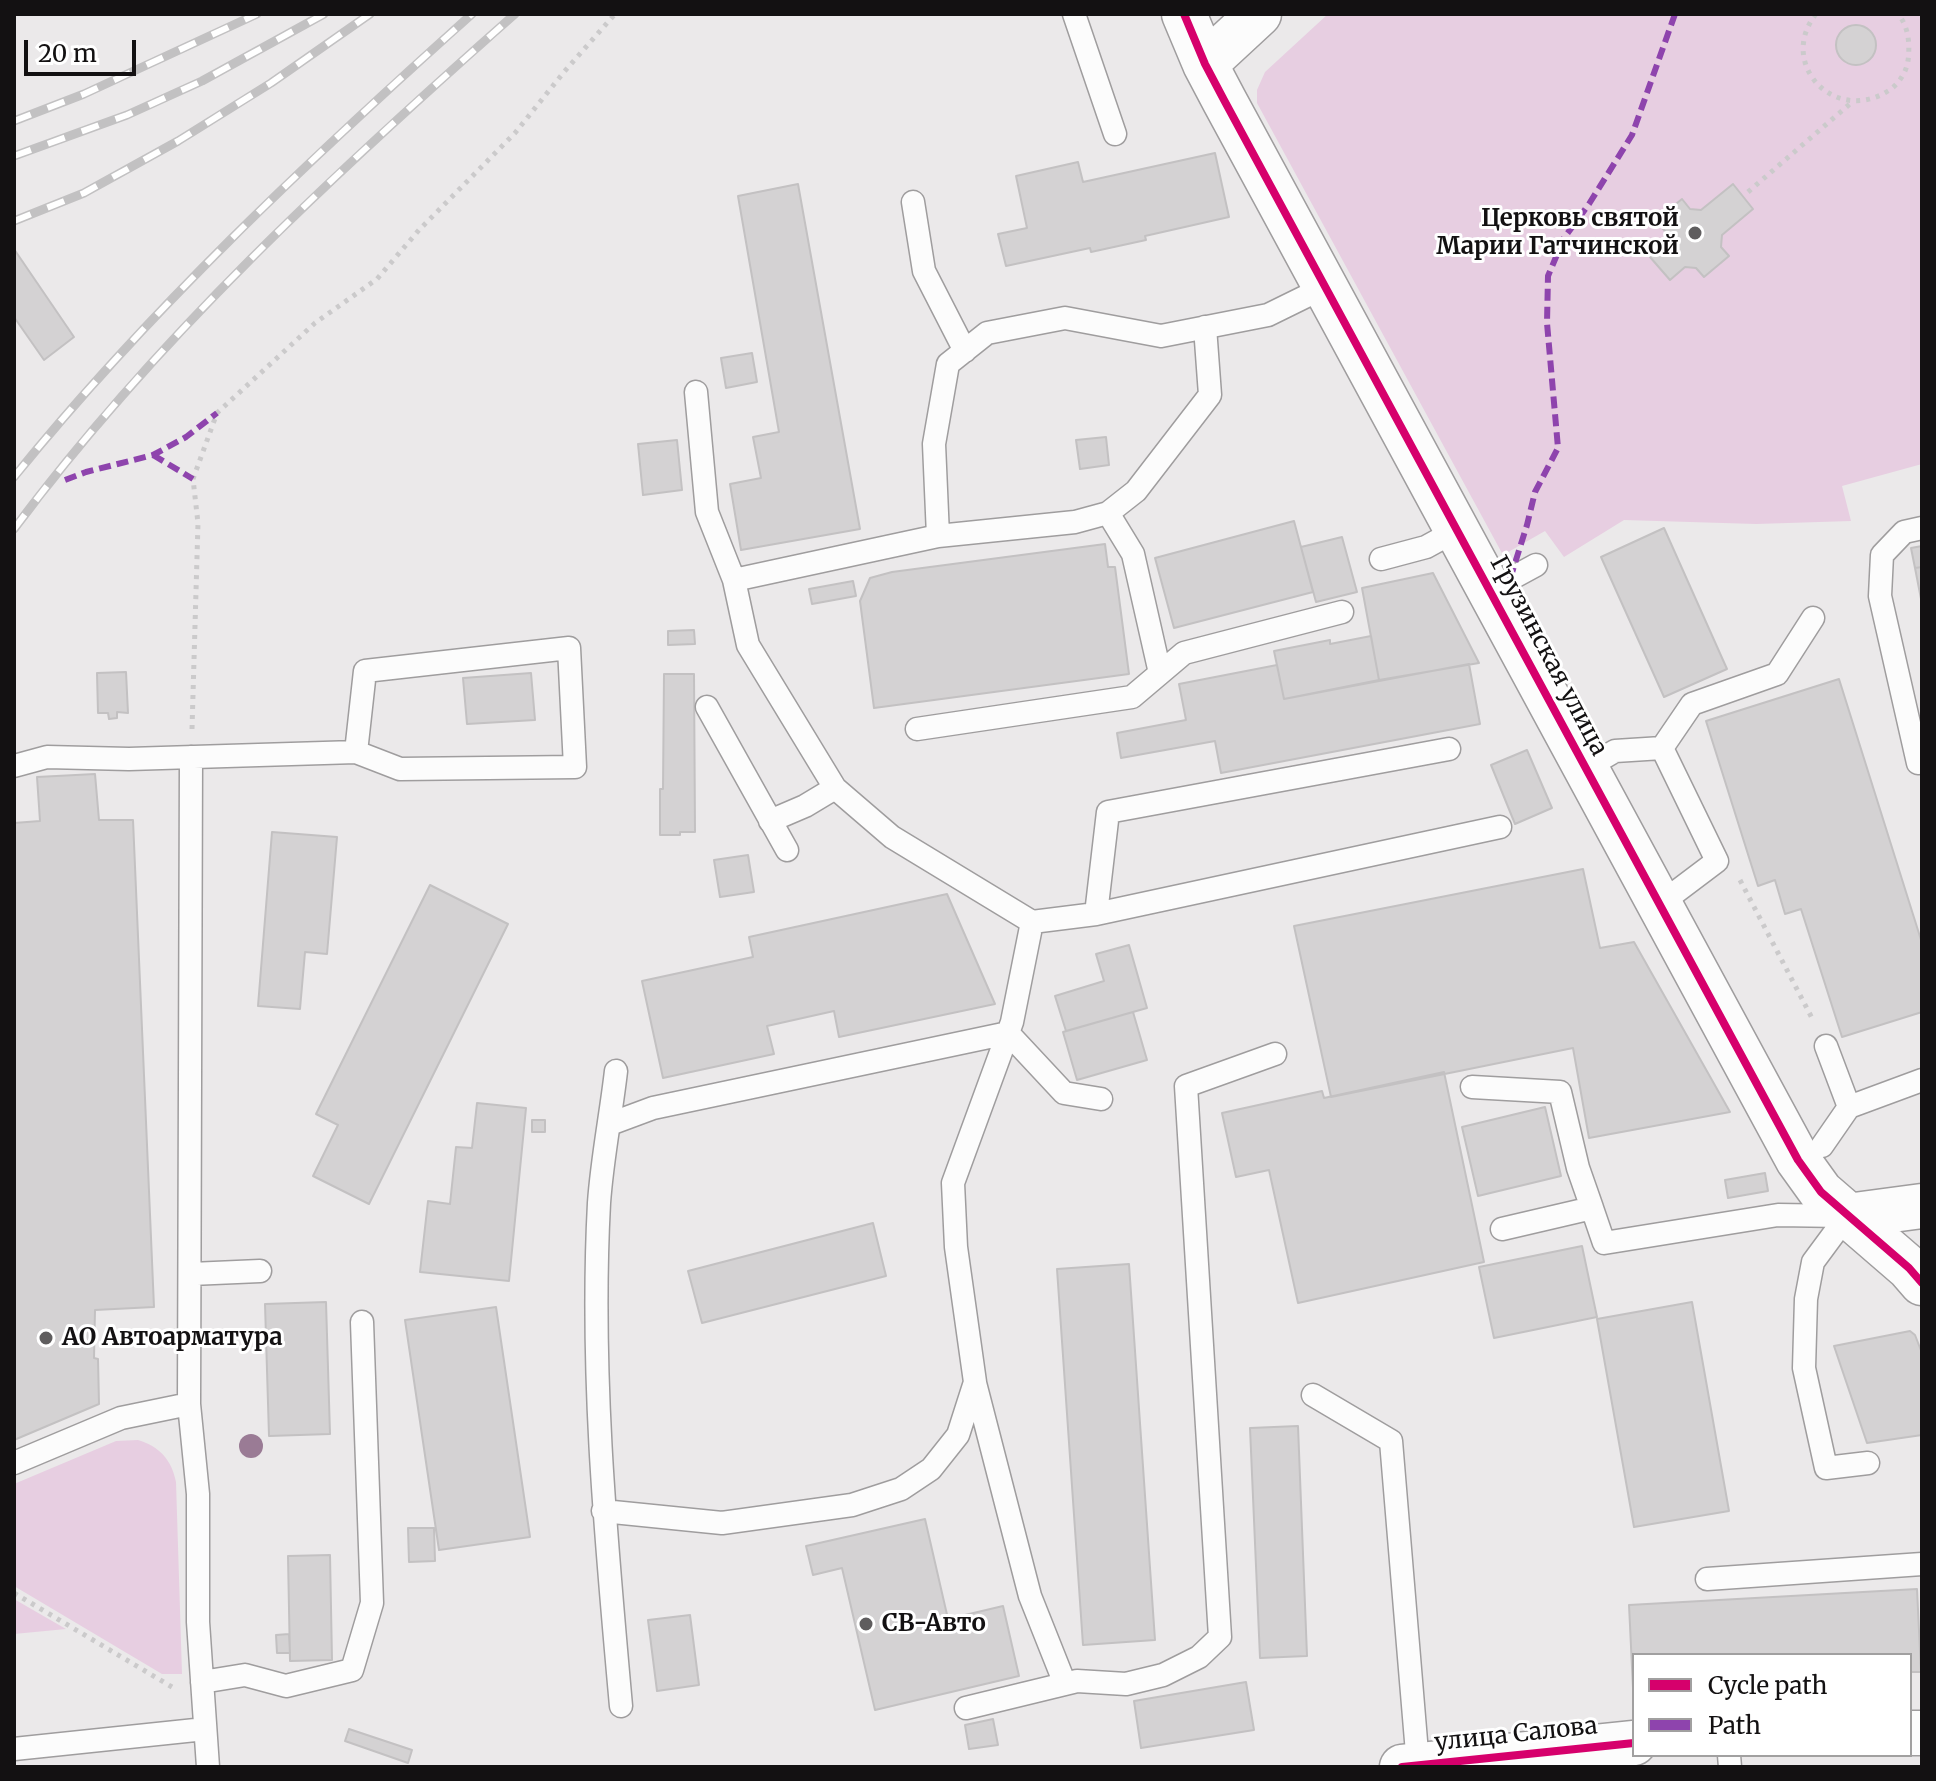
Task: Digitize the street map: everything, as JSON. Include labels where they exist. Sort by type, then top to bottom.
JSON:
[{"type":"street","name":"Грузинская улица","points":[[1184,14],[1205,64],[1798,1160],[1821,1192],[1899,1259],[1922,1283]]},
{"type":"street","points":[[1205,64],[1259,14]]},
{"type":"street","points":[[1847,1216],[1922,1206]]},
{"type":"street","name":"улица Салова","points":[[1410,1766],[1524,1760],[1632,1743]]},
{"type":"lane","points":[[1074,14],[1115,134]]},
{"type":"lane","points":[[913,202],[924,271],[965,351]]},
{"type":"lane","points":[[938,536],[934,444],[948,364],[987,333],[1065,318],[1161,336],[1268,315],[1325,287]]},
{"type":"lane","points":[[734,580],[938,536],[1075,522],[1108,513],[1136,491],[1210,395],[1205,327]]},
{"type":"lane","points":[[696,392],[707,512],[734,580],[748,645],[835,788],[892,837],[1032,922],[1096,914],[1500,827]]},
{"type":"lane","points":[[1108,513],[1133,554],[1160,673]]},
{"type":"lane","points":[[1922,528],[1904,532],[1882,555],[1880,596],[1918,763],[1922,762]]},
{"type":"lane","points":[[1381,559],[1426,547],[1457,530]]},
{"type":"lane","points":[[1490,590],[1536,565]]},
{"type":"lane","points":[[917,729],[1132,697],[1184,653],[1342,612]]},
{"type":"lane","points":[[1662,748],[1692,704],[1777,674],[1813,618]]},
{"type":"lane","points":[[14,766],[47,757],[129,759],[356,752],[400,769],[575,767],[569,648],[365,671],[356,752]]},
{"type":"lane","points":[[707,707],[787,850]]},
{"type":"lane","points":[[1586,768],[1615,751],[1662,748]]},
{"type":"lane","points":[[1660,904],[1717,861],[1662,748]]},
{"type":"lane","points":[[1096,914],[1108,812],[1449,749]]},
{"type":"lane","points":[[191,757],[189,1404],[198,1494],[198,1622],[208,1767]]},
{"type":"lane","points":[[770,821],[805,806],[835,788]]},
{"type":"lane","points":[[1032,922],[1008,1033],[953,1183],[956,1247],[975,1382],[1030,1596],[1065,1684]]},
{"type":"lane","points":[[1008,1033],[1064,1093],[1101,1099]]},
{"type":"lane","points":[[610,1124],[653,1108],[1008,1033]]},
{"type":"lane","points":[[1826,1046],[1849,1107]]},
{"type":"lane","points":[[966,1708],[1077,1681],[1126,1684],[1163,1675],[1199,1657],[1220,1637],[1186,1086],[1275,1054]]},
{"type":"lane","points":[[616,1071],[599,1216],[597,1318],[603,1511],[621,1706]]},
{"type":"lane","points":[[1822,1146],[1849,1107],[1922,1080]]},
{"type":"lane","points":[[1472,1087],[1560,1092],[1578,1168],[1604,1243],[1778,1215],[1847,1216]]},
{"type":"lane","points":[[1502,1229],[1592,1208]]},
{"type":"lane","points":[[1847,1216],[1813,1262],[1806,1299],[1804,1368],[1826,1468],[1868,1463]]},
{"type":"lane","points":[[191,1274],[260,1271]]},
{"type":"lane","points":[[202,1682],[245,1675],[286,1686],[352,1670],[372,1603],[362,1322]]},
{"type":"lane","points":[[603,1511],[722,1523],[852,1505],[901,1489],[931,1469],[958,1435],[975,1382]]},
{"type":"lane","points":[[1313,1395],[1391,1441],[1410,1766]]},
{"type":"lane","points":[[14,1463],[121,1418],[189,1404]]},
{"type":"lane","points":[[1707,1579],[1922,1564]]},
{"type":"lane","points":[[14,1749],[205,1729]]},
{"type":"path","points":[[191,757],[198,523],[193,479],[217,413],[315,323],[377,279],[419,230],[515,133],[615,14]]},
{"type":"path","points":[[1816,14],[1808,24],[1801,52],[1810,77],[1829,95],[1851,103],[1876,99],[1894,87],[1907,68],[1910,45],[1898,14]]},
{"type":"path","points":[[1748,192],[1851,103]]},
{"type":"path","points":[[1717,861],[1735,871],[1826,1046]]},
{"type":"path","points":[[14,1593],[173,1688],[176,1732]]},
{"type":"shaded area","points":[[1328,14],[1922,14],[1922,464],[1842,486],[1851,521],[1756,524],[1624,520],[1564,557],[1545,531],[1503,555],[1257,103],[1257,90],[1265,72]]},
{"type":"shaded area","points":[[138,1440],[163,1455],[176,1482],[182,1674],[162,1674],[14,1586],[14,1484],[116,1441]]},
{"type":"shaded area","points":[[14,1599],[66,1629],[14,1634]]},
{"type":"building","points":[[1856,25],[1870,31],[1876,45],[1870,59],[1856,65],[1842,59],[1836,45],[1842,31]]},
{"type":"building","points":[[1215,153],[1229,217],[1145,236],[1146,240],[1006,266],[998,234],[1027,228],[1016,176],[1078,162],[1083,182]]},
{"type":"building","points":[[798,184],[860,529],[741,550],[730,484],[761,478],[753,437],[779,432],[738,196]]},
{"type":"building","name":"Церковь святой Марии Гатчинской","points":[[1733,184],[1753,209],[1722,235],[1721,247],[1729,256],[1704,277],[1696,268],[1685,267],[1670,280],[1650,257],[1664,244],[1665,231],[1655,221],[1682,199],[1690,209],[1701,210]]},
{"type":"building","points":[[14,249],[74,337],[44,360],[14,317]]},
{"type":"building","points":[[752,353],[757,382],[726,388],[721,358]]},
{"type":"building","points":[[1106,437],[1109,465],[1080,469],[1076,440]]},
{"type":"building","points":[[677,440],[682,490],[643,495],[638,444]]},
{"type":"building","points":[[1294,521],[1313,592],[1174,628],[1155,558]]},
{"type":"building","points":[[1664,528],[1727,669],[1664,697],[1601,557]]},
{"type":"building","points":[[1342,537],[1357,592],[1316,602],[1301,547]]},
{"type":"building","points":[[1105,544],[1108,567],[1115,567],[1129,674],[874,708],[860,601],[870,578],[892,572]]},
{"type":"building","points":[[1922,546],[1922,567],[1915,568],[1911,548]]},
{"type":"building","points":[[1922,567],[1922,604],[1915,568]]},
{"type":"building","points":[[1433,573],[1479,663],[1379,680],[1362,588]]},
{"type":"building","points":[[853,581],[856,596],[812,604],[809,589]]},
{"type":"building","points":[[694,630],[695,644],[668,645],[668,631]]},
{"type":"building","points":[[1371,636],[1379,680],[1284,699],[1274,651]]},
{"type":"building","points":[[1469,664],[1480,724],[1221,773],[1215,741],[1121,758],[1117,733],[1186,720],[1179,684],[1277,665],[1284,699]]},
{"type":"building","points":[[126,672],[128,713],[117,712],[117,718],[109,719],[108,713],[98,713],[97,673]]},
{"type":"building","points":[[531,673],[535,720],[467,724],[463,678]]},
{"type":"building","points":[[664,674],[694,674],[695,832],[680,832],[680,835],[660,835]]},
{"type":"building","points":[[1839,679],[1922,943],[1922,1012],[1842,1037],[1801,909],[1785,914],[1775,880],[1758,886],[1706,721]]},
{"type":"building","points":[[1527,750],[1552,808],[1515,824],[1491,765]]},
{"type":"building","points":[[95,774],[99,820],[133,820],[154,1307],[95,1310],[94,1358],[98,1359],[99,1404],[14,1440],[14,823],[40,821],[37,777]]},
{"type":"building","points":[[272,832],[337,837],[327,954],[305,952],[300,1009],[258,1006]]},
{"type":"building","points":[[748,855],[754,892],[720,897],[714,860]]},
{"type":"building","points":[[1583,869],[1600,948],[1634,942],[1730,1112],[1589,1138],[1573,1048],[1331,1097],[1294,926]]},
{"type":"building","points":[[430,885],[508,924],[369,1204],[313,1176],[338,1125],[316,1114]]},
{"type":"building","points":[[947,894],[995,1004],[839,1037],[834,1011],[767,1026],[774,1054],[663,1078],[642,981],[753,957],[749,937]]},
{"type":"building","points":[[1129,945],[1147,1008],[1066,1031],[1055,996],[1104,981],[1096,954]]},
{"type":"building","points":[[1133,1012],[1147,1060],[1077,1080],[1063,1032]]},
{"type":"building","points":[[1444,1072],[1484,1262],[1298,1303],[1269,1170],[1236,1177],[1222,1113],[1322,1091],[1324,1098]]},
{"type":"building","points":[[477,1103],[526,1108],[509,1281],[420,1272],[428,1201],[450,1204],[456,1147],[472,1148]]},
{"type":"building","points":[[1545,1107],[1561,1176],[1478,1196],[1462,1127]]},
{"type":"building","points":[[532,1120],[545,1120],[545,1132],[532,1132]]},
{"type":"building","points":[[1765,1173],[1768,1191],[1728,1198],[1725,1180]]},
{"type":"building","points":[[873,1223],[886,1276],[702,1323],[688,1271]]},
{"type":"building","points":[[1582,1246],[1597,1317],[1494,1338],[1479,1267]]},
{"type":"building","points":[[1129,1264],[1155,1640],[1083,1645],[1057,1269]]},
{"type":"building","points":[[326,1302],[330,1434],[269,1436],[265,1304]]},
{"type":"building","points":[[1692,1302],[1729,1511],[1634,1527],[1597,1319]]},
{"type":"building","points":[[496,1307],[530,1537],[439,1550],[405,1320]]},
{"type":"building","points":[[1910,1331],[1915,1335],[1922,1353],[1922,1435],[1867,1443],[1834,1346]]},
{"type":"building","points":[[1298,1426],[1307,1656],[1260,1658],[1250,1428]]},
{"type":"building","points":[[925,1519],[948,1619],[1003,1606],[1019,1676],[875,1710],[842,1568],[813,1575],[806,1546]]},
{"type":"building","points":[[408,1528],[434,1528],[435,1561],[409,1562]]},
{"type":"building","points":[[330,1555],[332,1660],[290,1661],[288,1556]]},
{"type":"building","points":[[1917,1589],[1921,1672],[1912,1672],[1912,1653],[1632,1653],[1632,1667],[1629,1605]]},
{"type":"building","points":[[690,1615],[699,1685],[657,1691],[648,1620]]},
{"type":"building","points":[[289,1634],[290,1653],[277,1653],[276,1635]]},
{"type":"building","points":[[1246,1682],[1254,1730],[1141,1748],[1134,1701]]},
{"type":"building","points":[[993,1719],[998,1745],[969,1749],[965,1725]]},
{"type":"building","points":[[349,1729],[412,1750],[408,1763],[345,1741]]},
{"type":"railway","points":[[14,121],[84,94],[257,14]]},
{"type":"railway","points":[[14,156],[127,115],[202,81],[324,14]]},
{"type":"railway","points":[[14,221],[84,193],[178,141],[271,83],[370,14]]},
{"type":"railway","points":[[14,477],[176,294],[351,124],[472,14]]},
{"type":"railway","points":[[14,529],[128,389],[251,258],[381,134],[515,14]]},
{"type":"marked path","points":[[1510,579],[1535,492],[1558,448],[1547,323],[1548,276],[1564,238],[1632,135],[1675,14]]},
{"type":"marked path","points":[[65,480],[153,455],[186,437],[217,413]]},
{"type":"marked path","points":[[153,455],[193,479]]},
{"type":"cycle path","points":[[1184,14],[1224,100],[1798,1160],[1821,1192],[1909,1268],[1922,1283]]},
{"type":"cycle path","points":[[1402,1767],[1632,1743]]},
{"type":"place","name":"Церковь святой Марии Гатчинской","points":[[1695,233]]},
{"type":"place","name":"АО Автоарматура","points":[[46,1338]]},
{"type":"place","name":"СВ-Авто","points":[[866,1624]]}]
